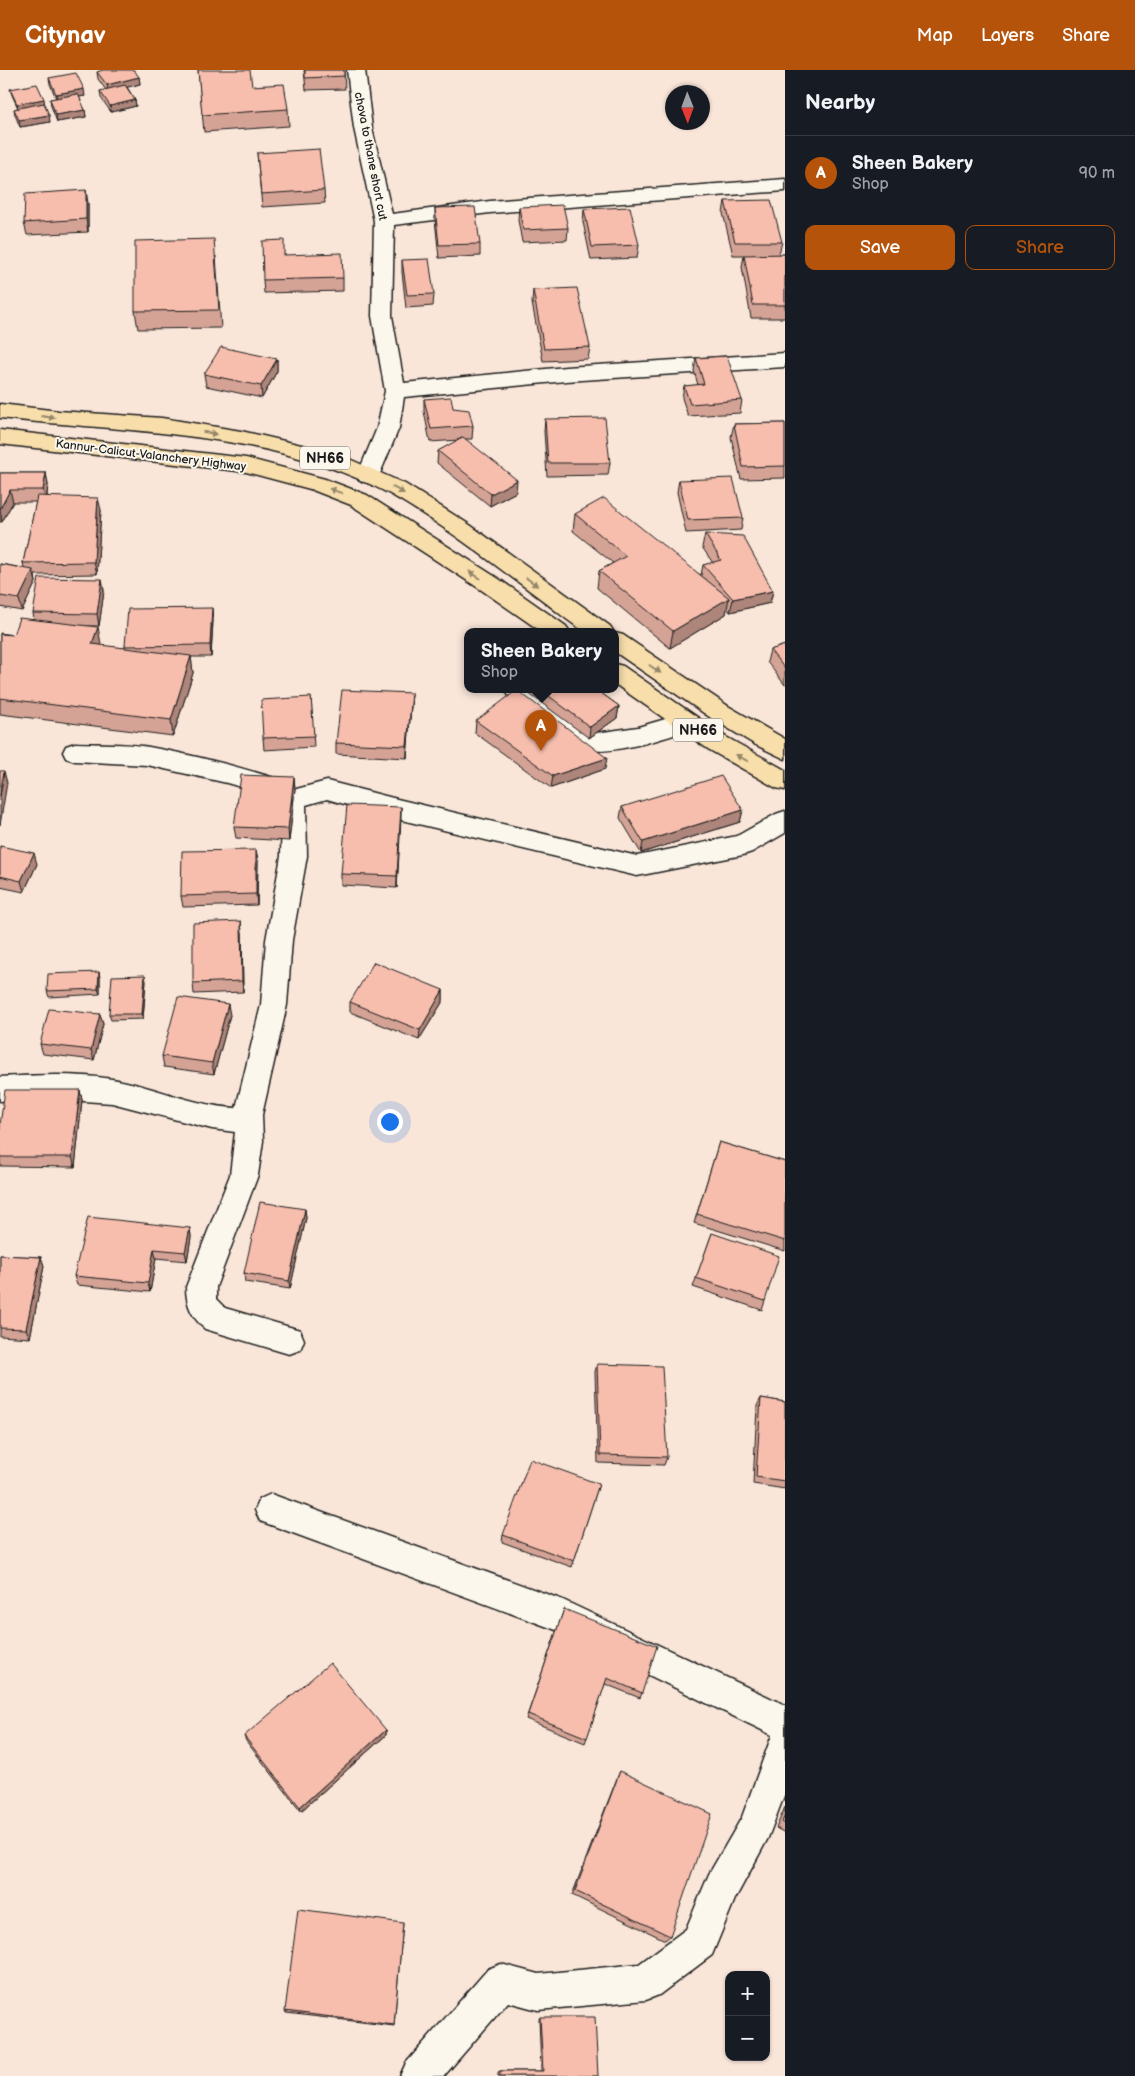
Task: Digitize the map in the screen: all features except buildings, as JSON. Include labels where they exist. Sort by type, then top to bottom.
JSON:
[{"type":"highway","name":"Kannur-Calicut-Valanchery Highway","points":[[0,412],[162,425],[241,438],[328,458],[397,489],[462,530],[597,628]]},
{"type":"highway","name":"Kannur-Calicut-Valanchery Highway","points":[[0,437],[246,465],[316,484],[359,500],[491,585],[545,628]]},
{"type":"highway","name":"NH66","points":[[619,644],[761,738],[785,750]]},
{"type":"highway","name":"NH66","points":[[619,675],[717,743],[785,781]]},
{"type":"street","name":"chova to thane short cut","points":[[356,70],[364,128],[384,222],[382,316],[395,391],[388,428],[368,476]]},
{"type":"street","points":[[384,222],[490,207],[785,185]]},
{"type":"street","points":[[395,391],[566,374],[785,360]]},
{"type":"street","points":[[521,693],[592,743],[638,736],[686,722]]},
{"type":"street","points":[[75,752],[147,756],[227,774],[274,788],[327,790],[402,810],[638,866],[743,845],[785,821]]},
{"type":"street","points":[[289,1340],[216,1319],[206,1310],[201,1300],[201,1287],[244,1175],[249,1141],[248,1115],[274,1005],[279,940],[294,856],[294,799],[327,790]]},
{"type":"street","points":[[0,1089],[41,1086],[112,1092],[212,1117],[237,1120],[248,1115]]},
{"type":"street","points":[[272,1510],[562,1616],[785,1723]]},
{"type":"street","points":[[419,2076],[500,1982],[538,1992],[646,1982],[699,1942],[722,1887],[756,1826],[785,1745]]},
{"type":"place","name":"Sheen Bakery","points":[[541,751]]}]
